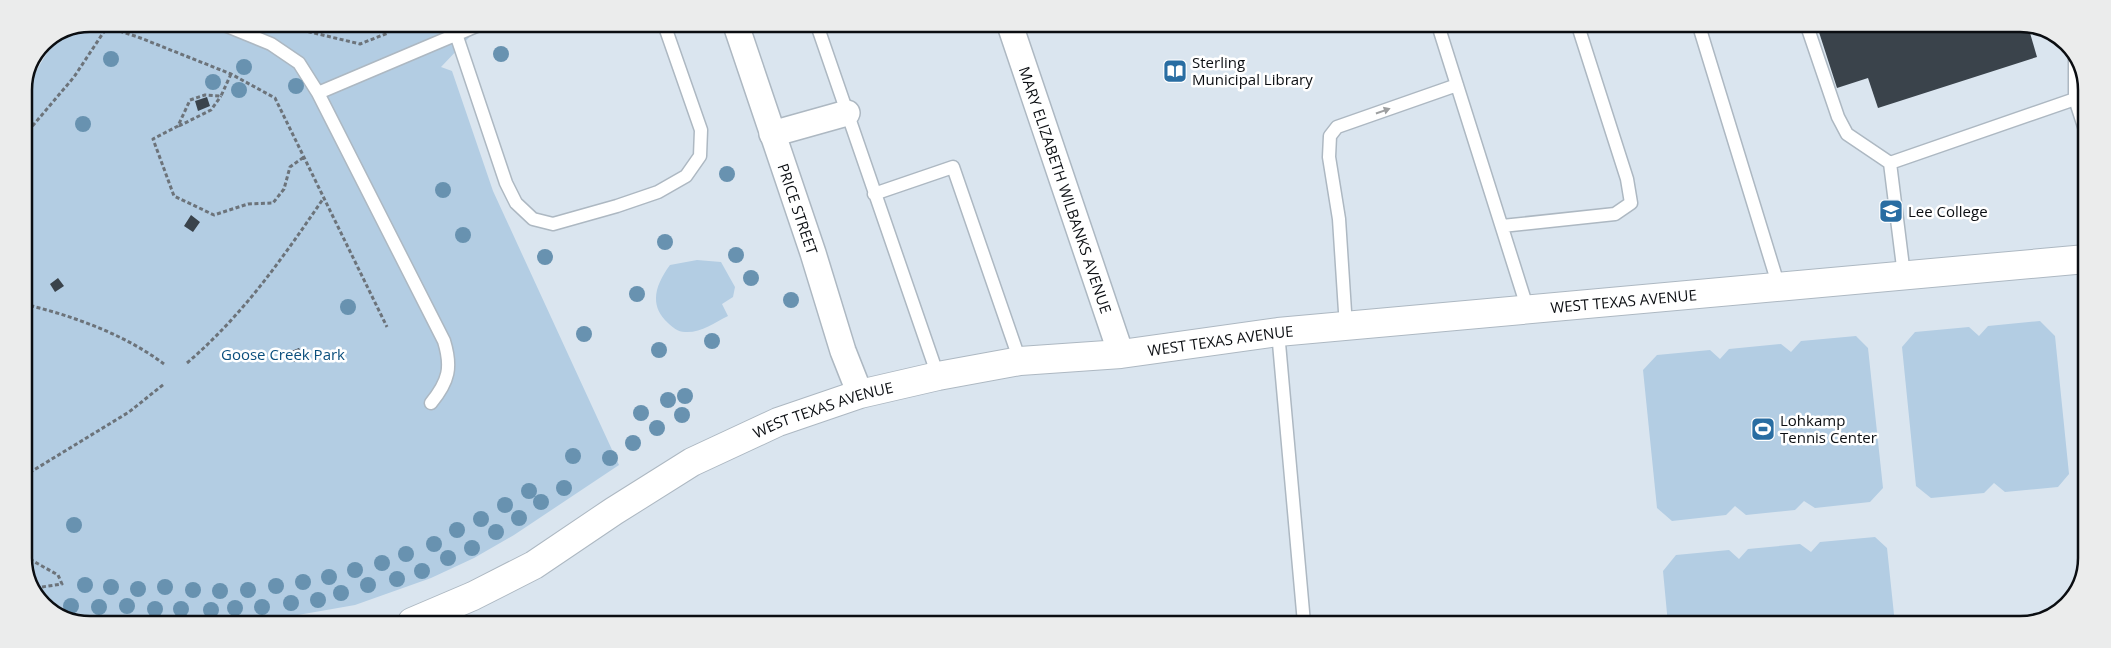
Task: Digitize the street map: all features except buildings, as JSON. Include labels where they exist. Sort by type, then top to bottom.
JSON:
[{"type":"street","name":"PRICE STREET","points":[[739,32],[813,253],[843,351],[860,394]]},
{"type":"street","name":"MARY ELIZABETH WILBANKS AVENUE","points":[[1012,32],[1121,354]]},
{"type":"street","points":[[772,134],[847,113]]},
{"type":"street","name":"WEST TEXAS AVENUE","points":[[426,616],[473,596],[534,565],[614,511],[692,462],[778,422],[860,394],[938,376],[1020,361],[1121,354],[1278,332],[2078,260]]},
{"type":"lane","points":[[243,32],[271,44],[299,63],[318,93],[444,341],[450,359],[448,375],[441,391],[431,403]]},
{"type":"lane","points":[[318,93],[461,32]]},
{"type":"lane","points":[[456,34],[506,183],[516,203],[533,219],[553,224],[658,192],[686,176],[700,156],[701,130],[667,32]]},
{"type":"lane","points":[[819,32],[938,376]]},
{"type":"lane","points":[[1440,32],[1528,310]]},
{"type":"lane","points":[[1502,226],[1615,214],[1631,203],[1627,179],[1580,32]]},
{"type":"lane","points":[[1702,32],[1779,287]]},
{"type":"lane","points":[[1809,32],[1838,117],[1847,134],[1890,164],[1904,275]]},
{"type":"lane","points":[[2075,72],[2075,99],[2078,108]]},
{"type":"lane","points":[[1346,327],[1339,219],[1329,157],[1330,136],[1337,127],[1457,85]]},
{"type":"lane","points":[[1890,164],[2075,99]]},
{"type":"lane","points":[[874,194],[953,167],[1020,361]]},
{"type":"lane","points":[[1278,332],[1303,616]]},
{"type":"path","points":[[32,126],[74,77],[104,32]]},
{"type":"path","points":[[124,32],[230,74],[275,98],[387,327]]},
{"type":"path","points":[[304,32],[360,44],[388,34],[387,32]]},
{"type":"path","points":[[230,74],[221,96],[211,110],[153,139],[174,196],[214,216],[248,204],[273,203],[284,189],[290,167],[304,157]]},
{"type":"path","points":[[178,126],[190,100],[205,95],[221,96]]},
{"type":"path","points":[[187,363],[229,324],[256,292],[323,199]]},
{"type":"path","points":[[32,306],[112,333],[164,364]]},
{"type":"path","points":[[33,471],[129,412],[164,384]]},
{"type":"path","points":[[33,561],[58,574],[62,584],[41,587]]},
{"type":"green space","name":"Goose Creek Park","points":[[91,32],[474,32],[441,67],[452,71],[493,191],[619,465],[514,535],[474,558],[431,578],[355,605],[292,616],[91,616],[76,614],[62,608],[42,590],[37,580],[33,561],[32,91],[36,71],[47,53],[58,42],[68,37]]},
{"type":"green space","points":[[697,260],[721,262],[735,287],[733,297],[722,304],[728,316],[702,329],[682,332],[673,328],[662,316],[656,302],[656,294],[661,280],[670,265]]},
{"type":"green space","name":"Lohkamp Tennis Center","points":[[2040,321],[2055,336],[2069,474],[2058,487],[2005,492],[1994,483],[1984,493],[1931,498],[1916,486],[1902,347],[1915,332],[1969,327],[1979,336],[1988,326]]},
{"type":"green space","name":"Lohkamp Tennis Center","points":[[1856,336],[1868,348],[1883,488],[1870,502],[1815,508],[1804,501],[1795,510],[1746,515],[1735,506],[1726,515],[1672,521],[1657,508],[1643,370],[1657,355],[1710,350],[1720,359],[1729,349],[1781,344],[1791,352],[1801,341]]},
{"type":"green space","points":[[1875,537],[1887,548],[1894,616],[1667,616],[1663,571],[1676,555],[1729,550],[1739,559],[1748,549],[1800,544],[1811,552],[1820,542]]},
{"type":"place","name":"Sterling Municipal Library","points":[[1175,71]]},
{"type":"place","name":"Lee College","points":[[1891,211]]},
{"type":"place","name":"Lohkamp Tennis Center","points":[[1763,429]]}]
